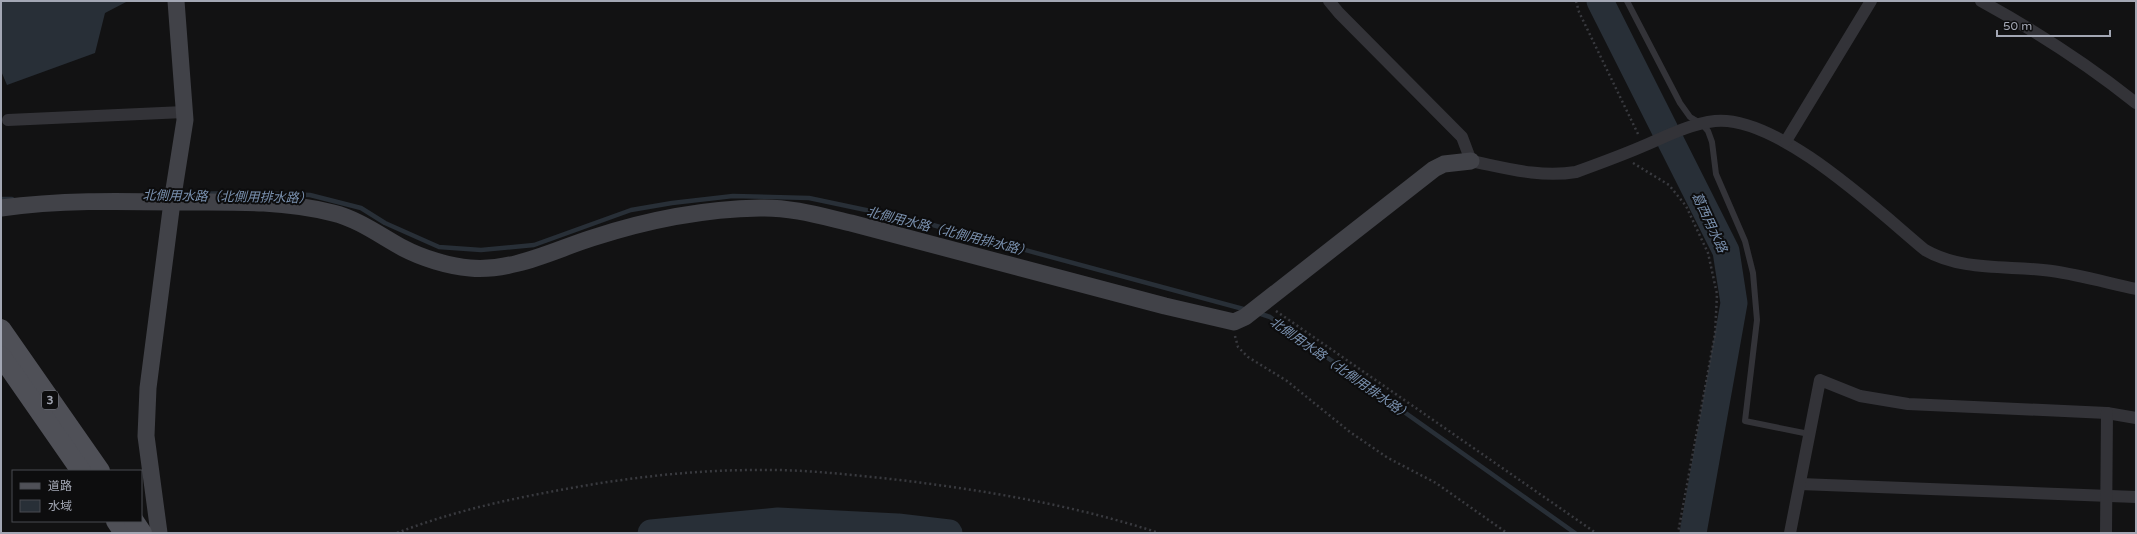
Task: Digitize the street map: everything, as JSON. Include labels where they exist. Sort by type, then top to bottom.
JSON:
[{"type":"main road","name":"3","points":[[1,329],[99,470]]},
{"type":"main road","name":"3","points":[[1,356],[80,470]]},
{"type":"main road","points":[[117,522],[124,533]]},
{"type":"main road","points":[[135,522],[142,533]]},
{"type":"street","points":[[159,533],[146,436],[148,388],[184,120],[176,1]]},
{"type":"street","points":[[1329,1],[1339,13],[1462,136],[1471,160]]},
{"type":"street","points":[[1786,141],[1871,1]]},
{"type":"street","points":[[1981,1],[2034,30],[2102,76],[2136,103]]},
{"type":"street","points":[[8,120],[184,112]]},
{"type":"street","points":[[1,208],[95,202],[172,201],[298,205],[336,214],[371,230],[406,250],[434,260],[470,268],[505,266],[544,255],[592,238],[671,216],[761,208],[807,212],[976,254],[1165,306],[1240,320],[1434,169],[1449,163],[1471,160],[1533,174],[1560,175],[1576,172],[1684,129],[1721,121],[1753,126],[1786,141],[1853,190],[1925,250],[1938,258],[1961,263],[2062,272],[2136,289]]},
{"type":"street","points":[[1790,533],[1820,380],[1860,396],[1908,404],[2107,413],[2136,418]]},
{"type":"street","points":[[2106,533],[2107,413]]},
{"type":"street","points":[[1800,484],[2136,497]]},
{"type":"lane","points":[[1627,1],[1680,103],[1690,117],[1702,124],[1708,131],[1712,142],[1716,174],[1745,240],[1753,272],[1757,320],[1745,421],[1809,434]]},
{"type":"path","points":[[1576,1],[1579,12],[1639,135]]},
{"type":"path","points":[[1626,153],[1630,162],[1638,168],[1669,185],[1686,206],[1708,253],[1718,294],[1715,334],[1678,533]]},
{"type":"path","points":[[1261,304],[1596,533]]},
{"type":"path","points":[[1240,320],[1238,347],[1248,357],[1287,381],[1367,445],[1436,483],[1507,533]]},
{"type":"path","points":[[397,533],[488,505],[583,485],[655,477],[756,470],[842,473],[964,488],[1046,502],[1159,533]]},
{"type":"water","points":[[1,1],[128,1],[105,13],[95,53],[7,85],[1,71]]},
{"type":"waterway","name":"葛西用水路","points":[[1600,1],[1726,251],[1734,303],[1693,533]]},
{"type":"waterway","name":"北側用水路（北側用排水路）","points":[[177,194],[251,193],[310,195],[361,208],[385,223],[439,247],[481,250],[534,245],[631,210],[672,203],[733,196],[809,198],[918,221],[1247,310]]},
{"type":"waterway","name":"北側用水路（北側用排水路）","points":[[1,199],[12,199]]},
{"type":"waterway","name":"北側用水路（北側用排水路）","points":[[1258,313],[1270,317],[1575,533]]},
{"type":"waterway","points":[[651,533],[778,521],[898,527],[949,533]]}]
